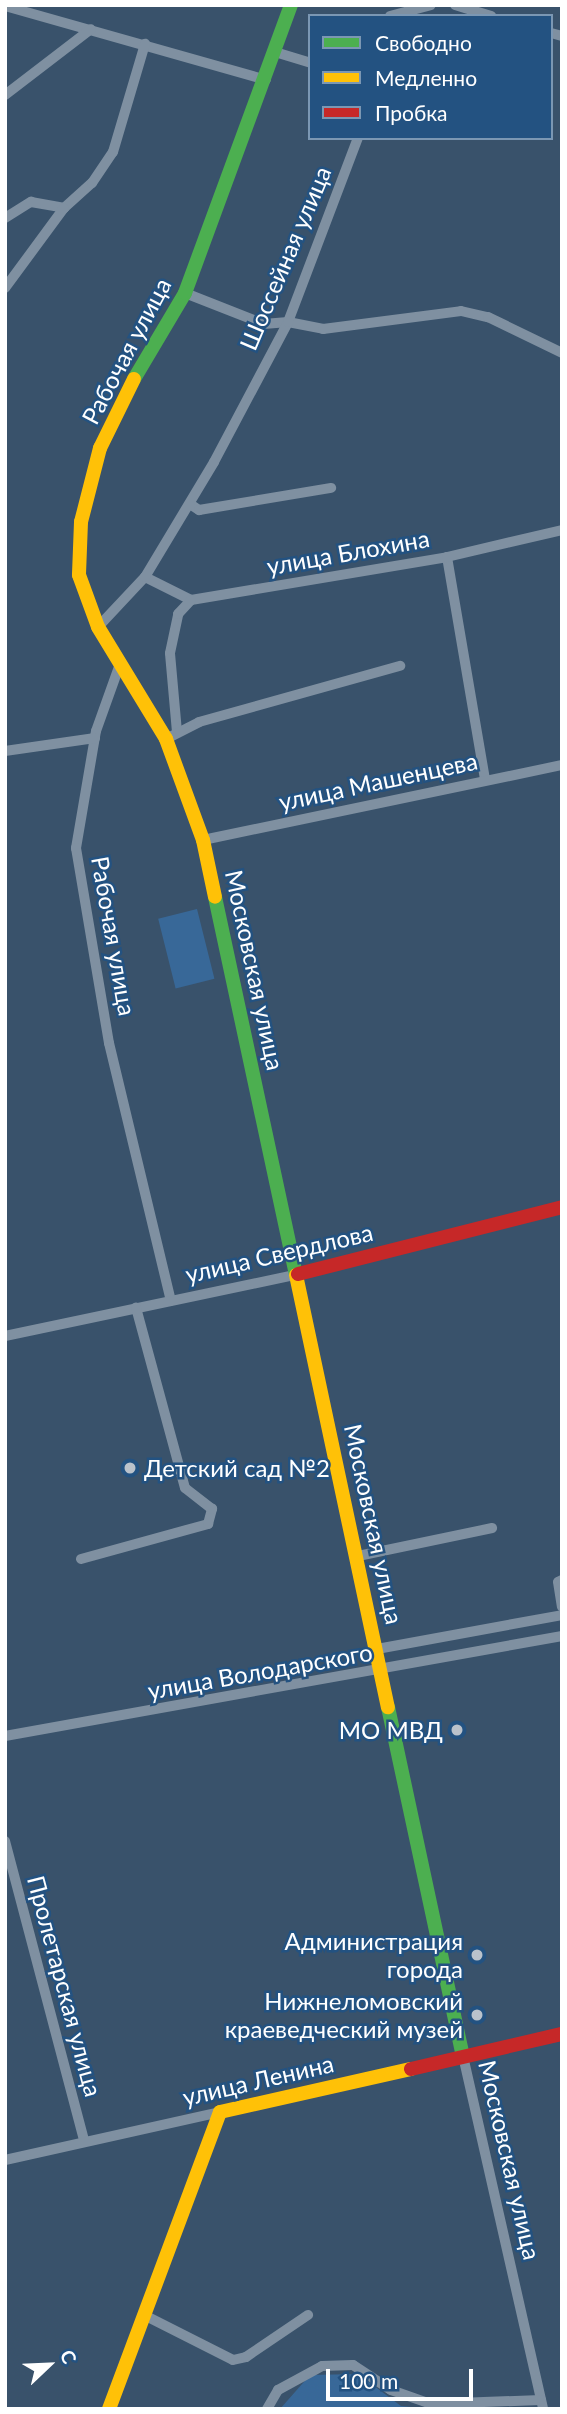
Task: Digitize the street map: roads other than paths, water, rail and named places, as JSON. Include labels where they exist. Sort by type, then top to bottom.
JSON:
[{"type":"main road","points":[[266,80],[290,5]]},
{"type":"main road","name":"Рабочая улица","points":[[120,664],[99,627],[79,575],[81,522],[89,483],[119,404],[185,293],[266,80]]},
{"type":"main road","name":"Московская улица","points":[[120,664],[172,736],[203,840],[298,1274],[463,2056]]},
{"type":"main road","name":"улица Свердлова","points":[[298,1274],[562,1208]]},
{"type":"main road","name":"улица Ленина","points":[[220,2112],[562,2034]]},
{"type":"main road","points":[[109,2409],[146,2316],[220,2112]]},
{"type":"street","points":[[397,14],[431,5]]},
{"type":"street","points":[[455,5],[484,14]]},
{"type":"street","points":[[5,6],[266,80]]},
{"type":"street","points":[[5,95],[91,29]]},
{"type":"street","points":[[5,288],[64,208],[92,183],[113,152],[145,44]]},
{"type":"street","points":[[275,52],[308,63]]},
{"type":"street","name":"Шоссейная улица","points":[[99,627],[145,577],[190,505],[288,322],[357,140]]},
{"type":"street","points":[[5,218],[31,202],[64,208]]},
{"type":"street","points":[[185,293],[264,324],[288,322],[350,328],[410,315],[461,312],[488,317],[562,353]]},
{"type":"street","points":[[190,505],[199,510],[331,488]]},
{"type":"street","name":"улица Блохина","points":[[191,600],[447,557],[562,530]]},
{"type":"street","points":[[447,557],[485,780]]},
{"type":"street","points":[[145,577],[191,600],[178,614],[170,653],[172,736],[400,666]]},
{"type":"street","name":"Рабочая улица","points":[[120,664],[96,737],[76,848],[84,911],[109,1043],[171,1301]]},
{"type":"street","points":[[5,751],[96,737]]},
{"type":"street","name":"улица Машенцева","points":[[203,840],[562,765]]},
{"type":"street","name":"улица Свердлова","points":[[7,1336],[298,1274]]},
{"type":"street","points":[[81,1559],[208,1524],[212,1509],[186,1488],[136,1308]]},
{"type":"street","points":[[5,1324],[7,1336]]},
{"type":"street","points":[[358,1556],[492,1528]]},
{"type":"street","points":[[562,1580],[558,1582],[562,1607]]},
{"type":"street","points":[[377,1649],[562,1615]]},
{"type":"street","name":"улица Володарского","points":[[5,1736],[382,1671],[562,1636]]},
{"type":"street","name":"Пролетарская улица","points":[[5,1841],[84,2141]]},
{"type":"street","name":"Московская улица","points":[[463,2056],[542,2405]]},
{"type":"street","name":"улица Ленина","points":[[5,2160],[220,2112]]},
{"type":"street","points":[[146,2316],[233,2360],[246,2357],[308,2315]]},
{"type":"street","points":[[267,2409],[278,2390],[322,2366],[353,2365],[391,2390],[431,2404],[542,2405]]},
{"type":"place","name":"Детский сад №2","points":[[130,1468]]},
{"type":"place","name":"МО МВД","points":[[457,1730]]},
{"type":"place","name":"Администрация города","points":[[477,1955]]},
{"type":"place","name":"Нижнеломовский краеведческий музей","points":[[477,2015]]}]
